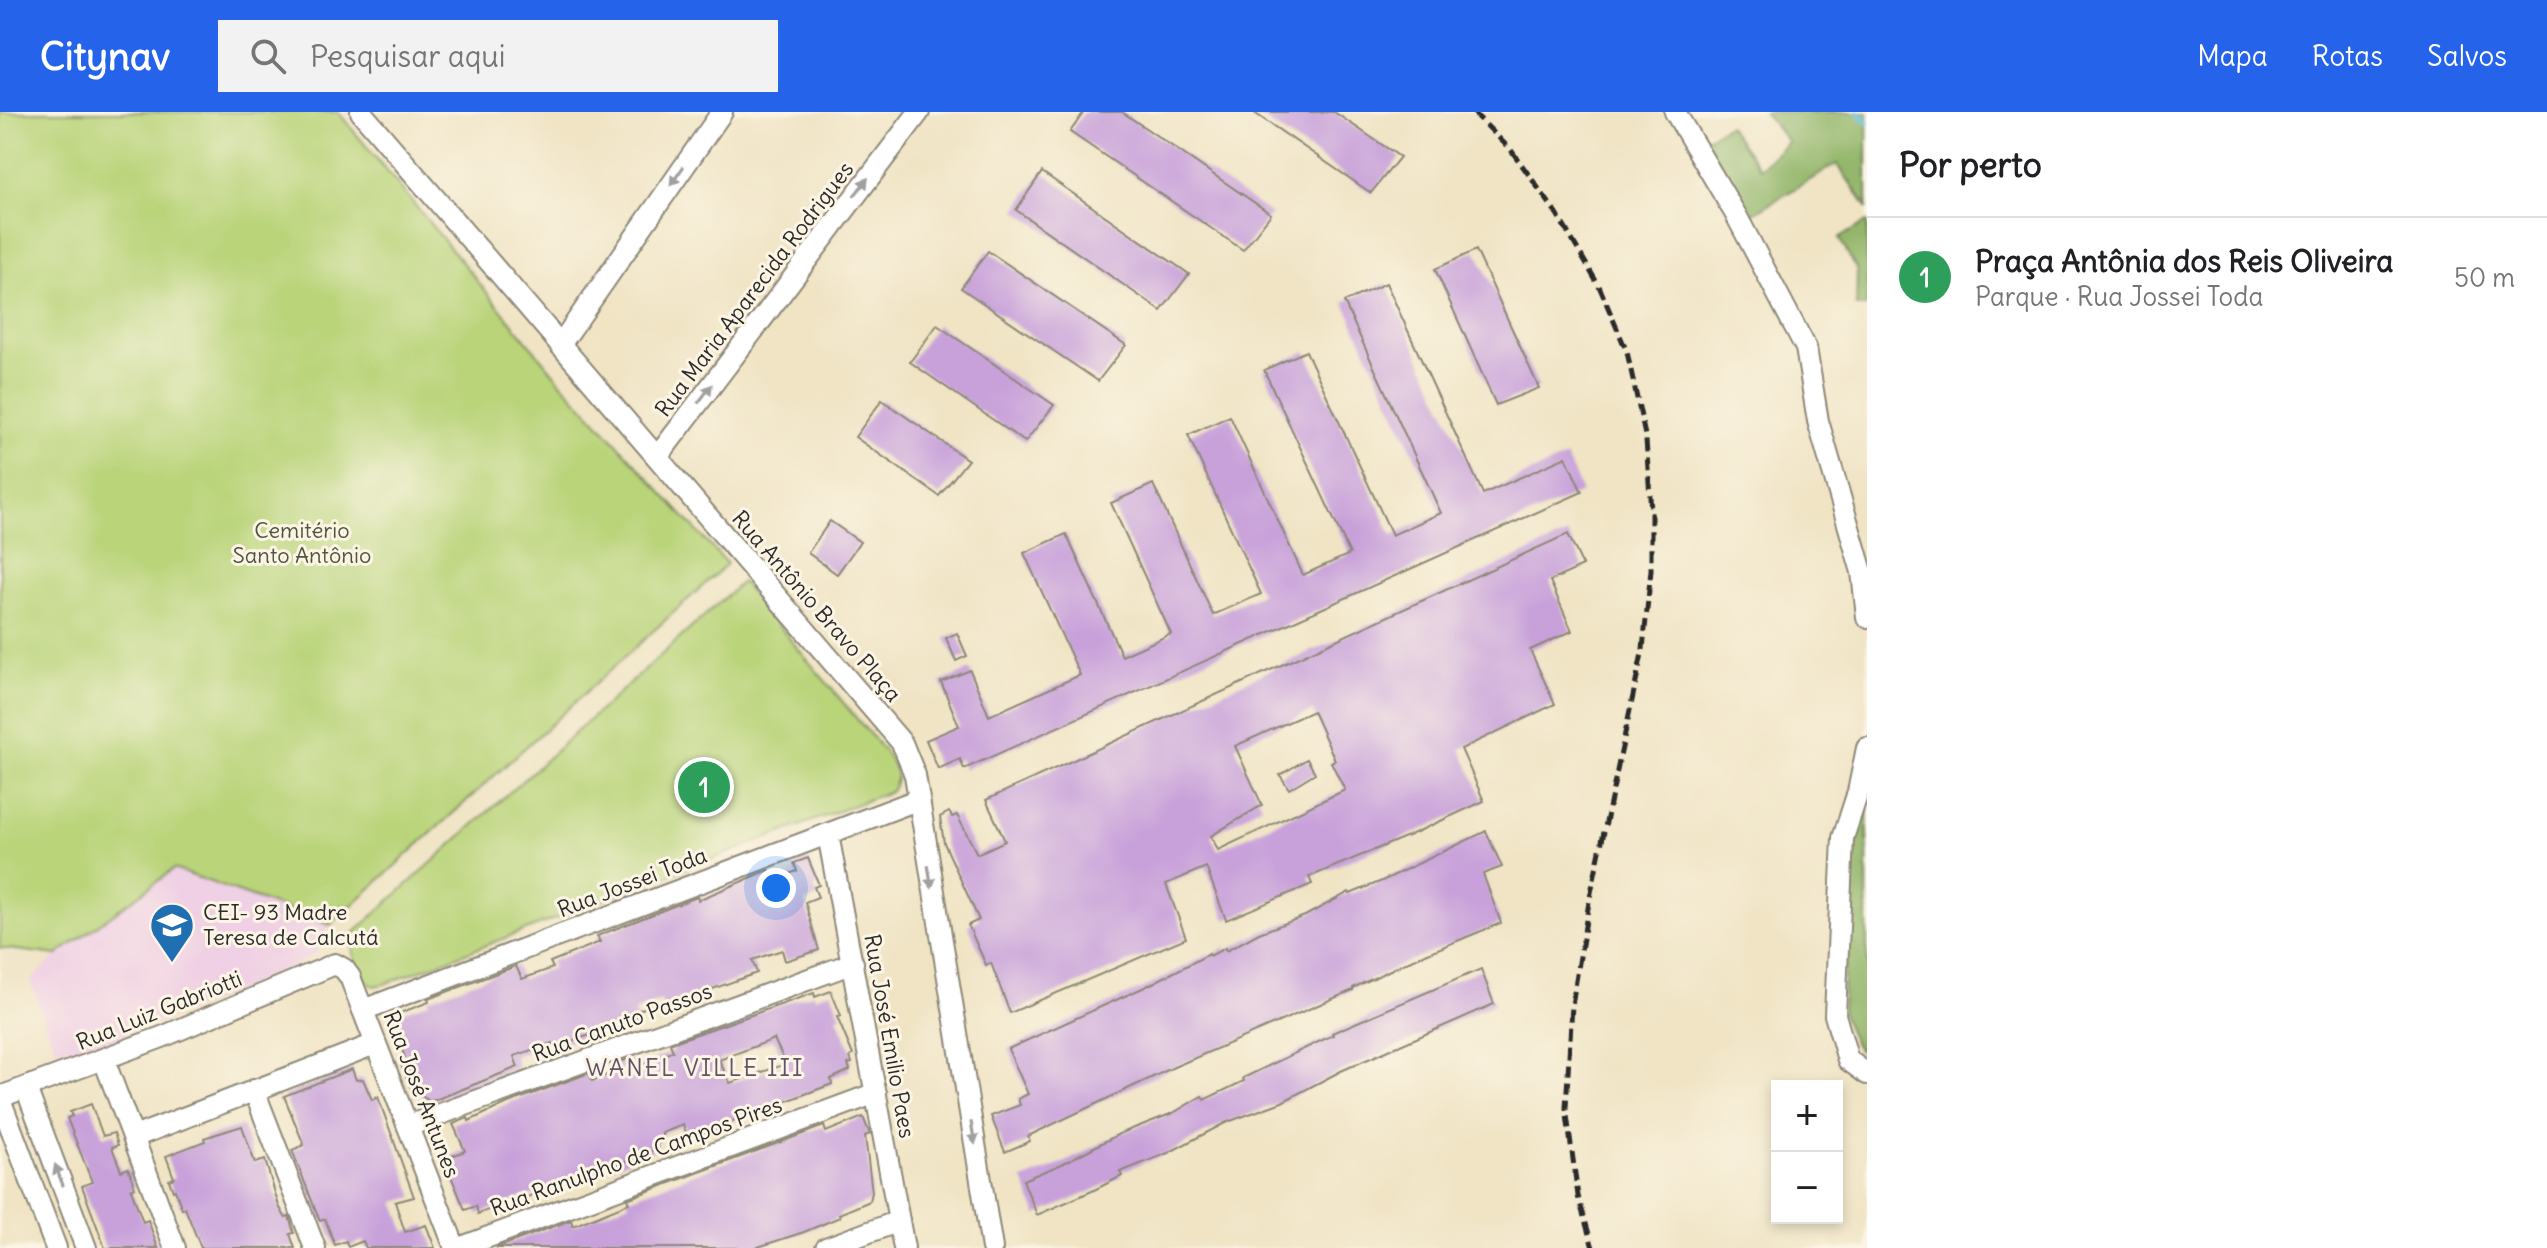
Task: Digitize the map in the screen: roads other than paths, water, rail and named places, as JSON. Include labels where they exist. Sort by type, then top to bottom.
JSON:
[{"type":"street","name":"Rua Antônio Bravo Plaça","points":[[361,112],[902,743],[915,775],[992,1248]]},
{"type":"street","points":[[560,345],[722,112]]},
{"type":"street","name":"Rua Maria Aparecida Rodrigues","points":[[658,456],[919,112]]},
{"type":"street","points":[[1675,112],[1736,215],[1806,348],[1818,421],[1862,572],[1867,617]]},
{"type":"street","points":[[1867,748],[1858,792],[1843,838],[1835,1015],[1848,1060],[1867,1074]]},
{"type":"street","name":"Rua Jossei Toda","points":[[363,1010],[917,800]]},
{"type":"street","name":"Rua José Emilio Paes","points":[[828,834],[904,1248]]},
{"type":"street","name":"Rua Canuto Passos","points":[[408,1126],[853,963]]},
{"type":"street","name":"Rua José Antunes","points":[[335,964],[350,977],[457,1248]]},
{"type":"street","name":"Rua Luiz Gabriotti","points":[[0,1098],[104,1060],[335,964]]},
{"type":"street","points":[[134,1137],[375,1044]]},
{"type":"street","points":[[104,1060],[175,1248]]},
{"type":"street","points":[[26,1088],[86,1248]]},
{"type":"street","points":[[254,1090],[315,1248]]},
{"type":"street","name":"Rua Ranulpho de Campos Pires","points":[[457,1248],[876,1093]]},
{"type":"street","points":[[0,1098],[56,1248]]},
{"type":"street","points":[[826,1248],[899,1221]]},
{"type":"waterway","points":[[1858,112],[1867,122]]},
{"type":"railway","points":[[1473,112],[1511,150],[1557,214],[1599,286],[1627,352],[1646,440],[1651,570],[1643,649],[1589,902],[1572,1005],[1566,1108],[1578,1196],[1593,1248]]},
{"type":"place","name":"Praça Antônia dos Reis Oliveira","points":[[704,787]]},
{"type":"place","name":"CEI- 93 Madre Teresa de Calcutá","points":[[172,964]]},
{"type":"district","name":"WANEL VILLE III","points":[[695,1068]]},
{"type":"park label","name":"Cemitério Santo Antônio","points":[[302,542]]}]
